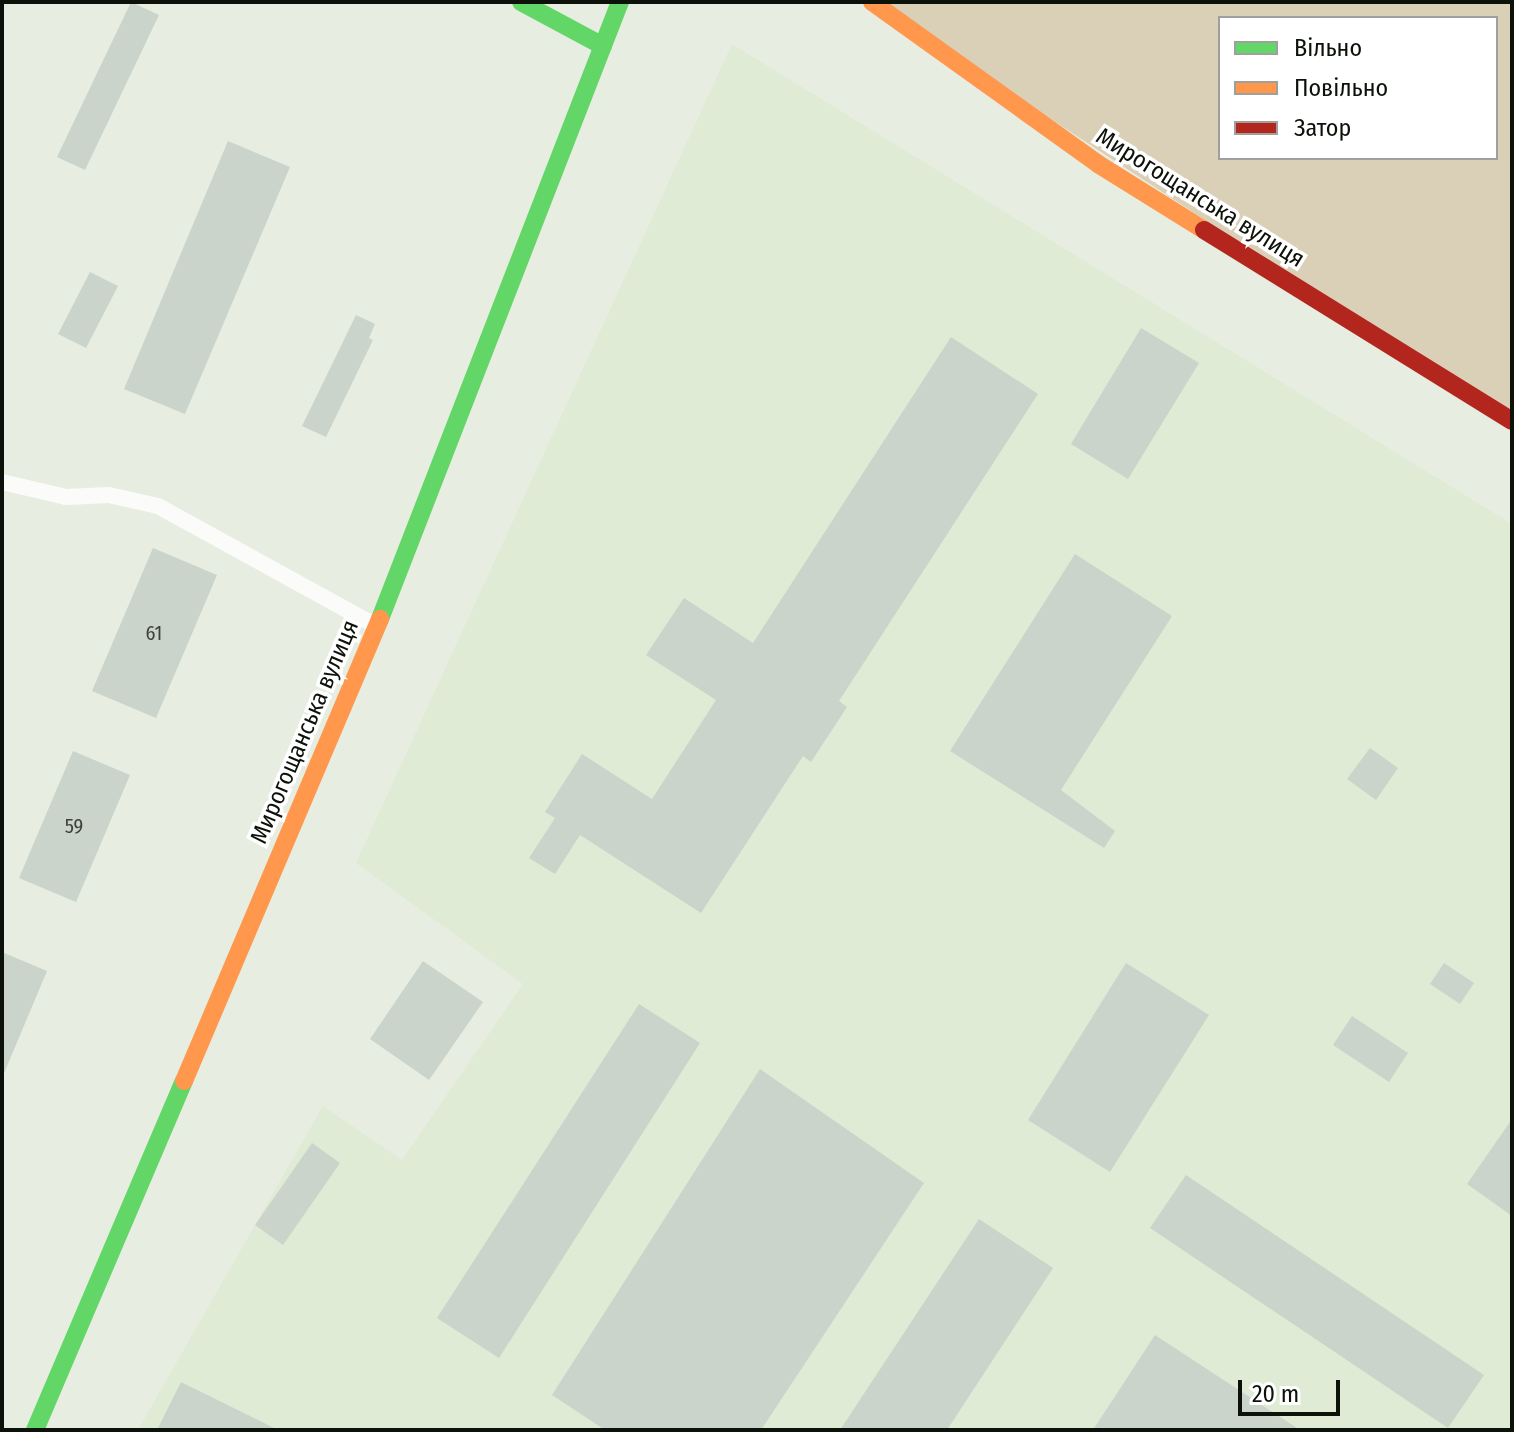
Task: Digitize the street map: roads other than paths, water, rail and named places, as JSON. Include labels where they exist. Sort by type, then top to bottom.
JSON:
[{"type":"main road","points":[[521,2],[603,46]]},
{"type":"main road","name":"Мирогощанська вулиця","points":[[35,1430],[377,626],[620,2]]},
{"type":"main road","name":"Мирогощанська вулиця","points":[[872,2],[1098,164],[1512,421]]},
{"type":"lane","points":[[2,482],[66,497],[109,495],[158,506],[377,626]]}]
